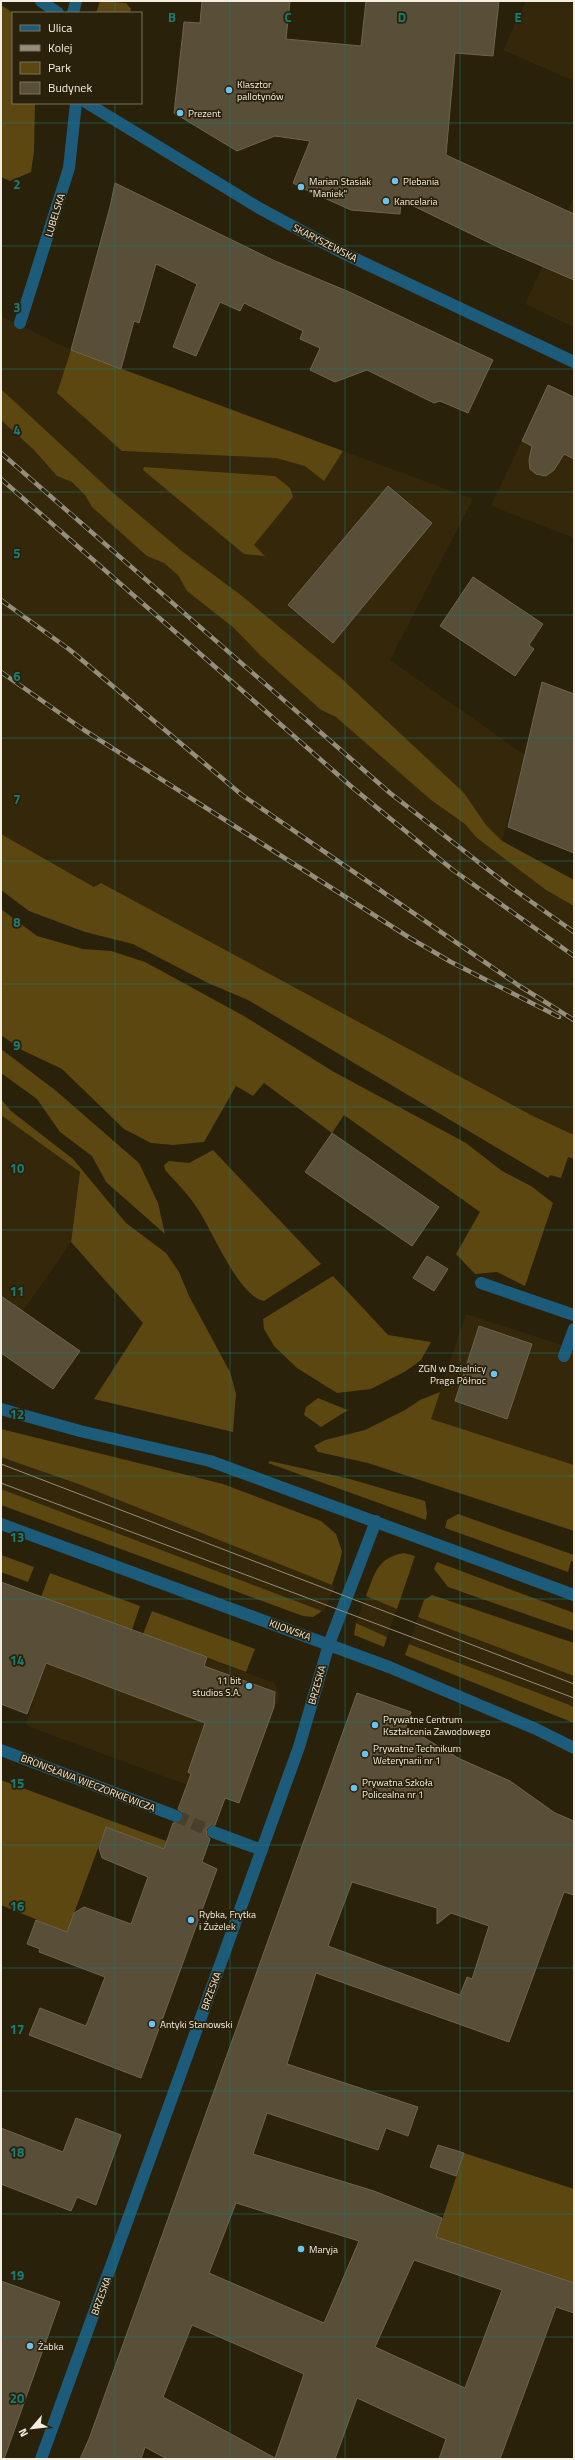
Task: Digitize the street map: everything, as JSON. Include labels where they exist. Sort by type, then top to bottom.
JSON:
[{"type":"street","points":[[42,1],[57,12]]},
{"type":"street","points":[[73,12],[76,1]]},
{"type":"street","name":"LUBELSKA","points":[[20,323],[69,168],[76,104]]},
{"type":"street","name":"SKARYSZEWSKA","points":[[88,104],[259,208],[341,252],[574,362]]},
{"type":"street","points":[[481,1283],[574,1315]]},
{"type":"street","points":[[564,1356],[574,1329]]},
{"type":"street","points":[[1,1409],[80,1431],[210,1461],[574,1595]]},
{"type":"street","name":"BRZESKA","points":[[41,2459],[299,1747],[329,1644],[376,1521]]},
{"type":"street","name":"KIJOWSKA","points":[[1,1524],[329,1644],[448,1691],[536,1729],[574,1748]]},
{"type":"street","name":"BRONISŁAWA WIECZORKIEWICZA","points":[[1,1750],[176,1816]]},
{"type":"street","points":[[213,1832],[262,1850]]},
{"type":"shaded area","points":[[526,1],[567,1],[574,5],[574,81],[503,50]]},
{"type":"shaded area","points":[[574,197],[574,327],[525,304]]},
{"type":"shaded area","points":[[1,316],[71,350],[473,499],[390,660],[525,755],[502,841],[574,880],[574,1135],[533,1116],[101,883],[94,887],[1,834]]},
{"type":"shaded area","points":[[548,385],[574,397],[574,538],[491,506]]},
{"type":"shaded area","points":[[1,1115],[80,1172],[71,1242],[1,1343]]},
{"type":"shaded area","points":[[466,1314],[574,1349],[574,1465],[430,1419]]},
{"type":"shaded area","points":[[1,1457],[81,1485],[335,1586],[324,1612],[1,1489]]},
{"type":"shaded area","points":[[366,1596],[397,1609],[387,1637],[356,1623]]},
{"type":"shaded area","points":[[68,1607],[274,1683],[280,1694],[239,1803],[226,1798],[201,1863],[164,1849],[187,1785],[25,1725],[33,1704],[31,1703]]},
{"type":"shaded area","points":[[418,1617],[574,1676],[574,1707],[409,1644]]},
{"type":"green space","points":[[100,1],[126,3],[131,9],[130,12],[96,12]]},
{"type":"green space","points":[[1,5],[12,12],[12,104],[35,104],[34,152],[31,172],[10,181],[1,177]]},
{"type":"green space","points":[[71,350],[343,451],[324,481],[305,466],[276,458],[122,451],[57,393]]},
{"type":"green space","points":[[1,389],[112,492],[183,552],[242,596],[341,678],[464,793],[486,825],[502,841],[574,880],[574,906],[546,890],[477,838],[465,824],[431,800],[336,717],[321,710],[261,656],[234,628],[187,591],[178,575],[164,563],[147,556],[92,507],[85,495],[72,482],[57,476],[34,450],[1,420]]},
{"type":"green space","points":[[144,467],[275,476],[290,488],[293,497],[254,545],[265,556],[244,554],[143,470]]},
{"type":"green space","points":[[1,834],[94,887],[101,883],[533,1116],[574,1135],[574,1159],[568,1157],[561,1178],[550,1175],[548,1178],[248,1000],[208,983],[133,944],[85,932],[29,911],[1,890]]},
{"type":"green space","points":[[1,909],[37,936],[83,949],[111,951],[145,962],[244,1016],[334,1072],[466,1143],[502,1171],[531,1186],[553,1203],[525,1286],[497,1272],[475,1274],[456,1254],[480,1212],[344,1115],[332,1133],[264,1083],[253,1096],[236,1086],[204,1142],[173,1145],[151,1143],[124,1129],[62,1069],[22,1050],[1,1035]]},
{"type":"green space","points":[[1,1049],[55,1090],[139,1163],[158,1203],[165,1234],[106,1182],[92,1156],[60,1132],[37,1099],[1,1073]]},
{"type":"green space","points":[[1,1099],[11,1111],[73,1159],[126,1223],[166,1253],[179,1272],[189,1296],[230,1372],[236,1394],[233,1432],[94,1399],[143,1323],[71,1242],[80,1172],[1,1115]]},
{"type":"green space","points":[[213,1150],[321,1264],[264,1301],[254,1297],[245,1288],[227,1261],[197,1208],[186,1193],[165,1170],[164,1165],[169,1161],[189,1163]]},
{"type":"green space","points":[[333,1276],[388,1335],[431,1342],[421,1360],[406,1371],[371,1389],[337,1393],[297,1368],[274,1346],[264,1329],[263,1319]]},
{"type":"green space","points":[[440,1392],[431,1419],[574,1465],[574,1531],[368,1463],[318,1452],[314,1446],[325,1440],[365,1430],[405,1410],[420,1400]]},
{"type":"green space","points":[[318,1398],[348,1410],[321,1427],[304,1415],[306,1407]]},
{"type":"green space","points":[[1,1429],[223,1484],[321,1521],[336,1534],[342,1551],[332,1585],[81,1485],[1,1457]]},
{"type":"green space","points":[[270,1461],[350,1479],[425,1501],[427,1513],[426,1520],[268,1463]]},
{"type":"green space","points":[[1,1489],[322,1611],[313,1617],[303,1616],[1,1505]]},
{"type":"green space","points":[[458,1514],[574,1555],[574,1562],[571,1561],[568,1572],[445,1528],[447,1520]]},
{"type":"green space","points":[[404,1553],[415,1556],[397,1609],[366,1596],[375,1574],[382,1563],[395,1555]]},
{"type":"green space","points":[[1,1555],[34,1567],[28,1582],[1,1572]]},
{"type":"green space","points":[[437,1562],[574,1613],[574,1631],[448,1587],[434,1569]]},
{"type":"green space","points":[[50,1573],[140,1606],[132,1630],[38,1605]]},
{"type":"green space","points":[[432,1595],[574,1643],[574,1676],[418,1617],[424,1600]]},
{"type":"green space","points":[[152,1611],[255,1649],[246,1672],[143,1634]]},
{"type":"green space","points":[[356,1623],[387,1637],[384,1647],[354,1635]]},
{"type":"green space","points":[[409,1644],[574,1707],[574,1723],[405,1655]]},
{"type":"green space","points":[[1,1780],[166,1841],[164,1849],[106,1827],[67,1932],[1,1905]]},
{"type":"green space","points":[[464,2153],[574,2189],[574,2283],[436,2238]]},
{"type":"building","points":[[202,1],[290,1],[286,39],[361,46],[366,1],[499,1],[493,56],[455,53],[446,155],[574,214],[574,280],[500,248],[401,200],[400,214],[351,210],[302,188],[293,183],[310,141],[275,136],[237,151],[174,113],[184,22],[200,23]]},
{"type":"building","points":[[115,183],[275,261],[347,291],[493,360],[468,413],[440,401],[434,403],[367,370],[335,382],[310,370],[320,348],[300,339],[303,331],[244,303],[240,311],[220,302],[196,356],[173,347],[197,284],[156,264],[139,323],[134,321],[121,369],[71,350],[110,207]]},
{"type":"building","points":[[548,385],[574,397],[574,459],[564,454],[554,470],[546,476],[536,474],[530,469],[529,460],[532,446],[522,441]]},
{"type":"building","points":[[388,486],[432,523],[333,643],[288,605]]},
{"type":"building","points":[[473,577],[543,624],[529,645],[534,649],[515,676],[440,626]]},
{"type":"building","points":[[542,682],[574,694],[574,853],[508,827]]},
{"type":"building","points":[[332,1133],[439,1207],[412,1246],[305,1172]]},
{"type":"building","points":[[427,1256],[448,1269],[434,1291],[413,1278]]},
{"type":"building","points":[[1,1296],[80,1351],[53,1389],[1,1353]]},
{"type":"building","points":[[479,1326],[532,1344],[507,1419],[455,1401]]},
{"type":"building","points":[[1,1582],[207,1657],[204,1666],[275,1692],[274,1707],[239,1803],[225,1798],[215,1825],[209,1826],[206,1830],[207,1836],[210,1839],[202,1862],[217,1869],[141,2078],[29,2035],[40,2008],[86,2026],[105,1977],[39,1952],[40,1949],[27,1944],[36,1920],[67,1932],[74,1913],[84,1907],[131,1924],[148,1877],[102,1858],[99,1848],[106,1827],[164,1849],[173,1823],[180,1822],[183,1818],[182,1812],[178,1809],[191,1774],[188,1772],[205,1723],[46,1663],[27,1714],[1,1704]]},
{"type":"building","points":[[357,1693],[411,1712],[406,1727],[460,1759],[510,1781],[555,1813],[574,1821],[574,1895],[564,1892],[509,2042],[316,1973],[287,2064],[418,2107],[408,2136],[386,2128],[378,2150],[267,2113],[253,2154],[374,2191],[442,2218],[436,2237],[574,2283],[574,2313],[556,2307],[500,2459],[439,2459],[446,2439],[357,2398],[335,2459],[167,2459],[145,2447],[141,2459],[80,2459],[89,2439]],"holes":[[[352,1882],[437,1908],[437,1924],[451,1913],[489,1926],[472,1979],[467,1977],[460,1995],[328,1946]],[[236,2203],[359,2241],[324,2323],[209,2273]],[[414,2260],[502,2290],[465,2388],[375,2347]],[[192,2325],[304,2374],[275,2458],[163,2397]]]},
{"type":"building","points":[[76,2118],[121,2135],[96,2205],[77,2197],[71,2211],[1,2184],[1,2128],[63,2152]]},
{"type":"building","points":[[438,2145],[464,2153],[456,2176],[430,2167]]},
{"type":"building","points":[[1,2281],[60,2302],[4,2459],[1,2458]]},
{"type":"tunnel","points":[[176,1816],[213,1832]]},
{"type":"tram line","points":[[1,1464],[574,1684]]},
{"type":"tram line","points":[[1,1483],[574,1698]]},
{"type":"railway","points":[[1,453],[390,793],[509,886],[574,932]]},
{"type":"railway","points":[[1,479],[353,788],[453,870],[574,956]]},
{"type":"railway","points":[[1,600],[70,650],[242,795],[518,985],[574,1020]]},
{"type":"railway","points":[[1,672],[84,730],[410,938],[451,962],[559,1017]]},
{"type":"place","name":"Klasztor pallotynów","points":[[229,90]]},
{"type":"place","name":"Prezent","points":[[180,113]]},
{"type":"place","name":"Plebania","points":[[395,181]]},
{"type":"place","name":"Marian Stasiak \"Maniek\"","points":[[301,187]]},
{"type":"place","name":"Kancelaria","points":[[386,201]]},
{"type":"place","name":"ZGN w Dzielnicy Praga Północ","points":[[494,1374]]},
{"type":"place","name":"11 bit studios S.A.","points":[[249,1686]]},
{"type":"place","name":"Prywatne Centrum Kształcenia Zawodowego","points":[[375,1725]]},
{"type":"place","name":"Prywatne Technikum Weterynarii nr 1","points":[[365,1754]]},
{"type":"place","name":"Prywatna Szkoła Policealna nr 1","points":[[354,1788]]},
{"type":"place","name":"Rybka, Frytka i Żużelek","points":[[191,1920]]},
{"type":"place","name":"Antyki Stanowski","points":[[152,2024]]},
{"type":"place","name":"Maryja","points":[[301,2249]]},
{"type":"place","name":"Żabka","points":[[30,2346]]}]
